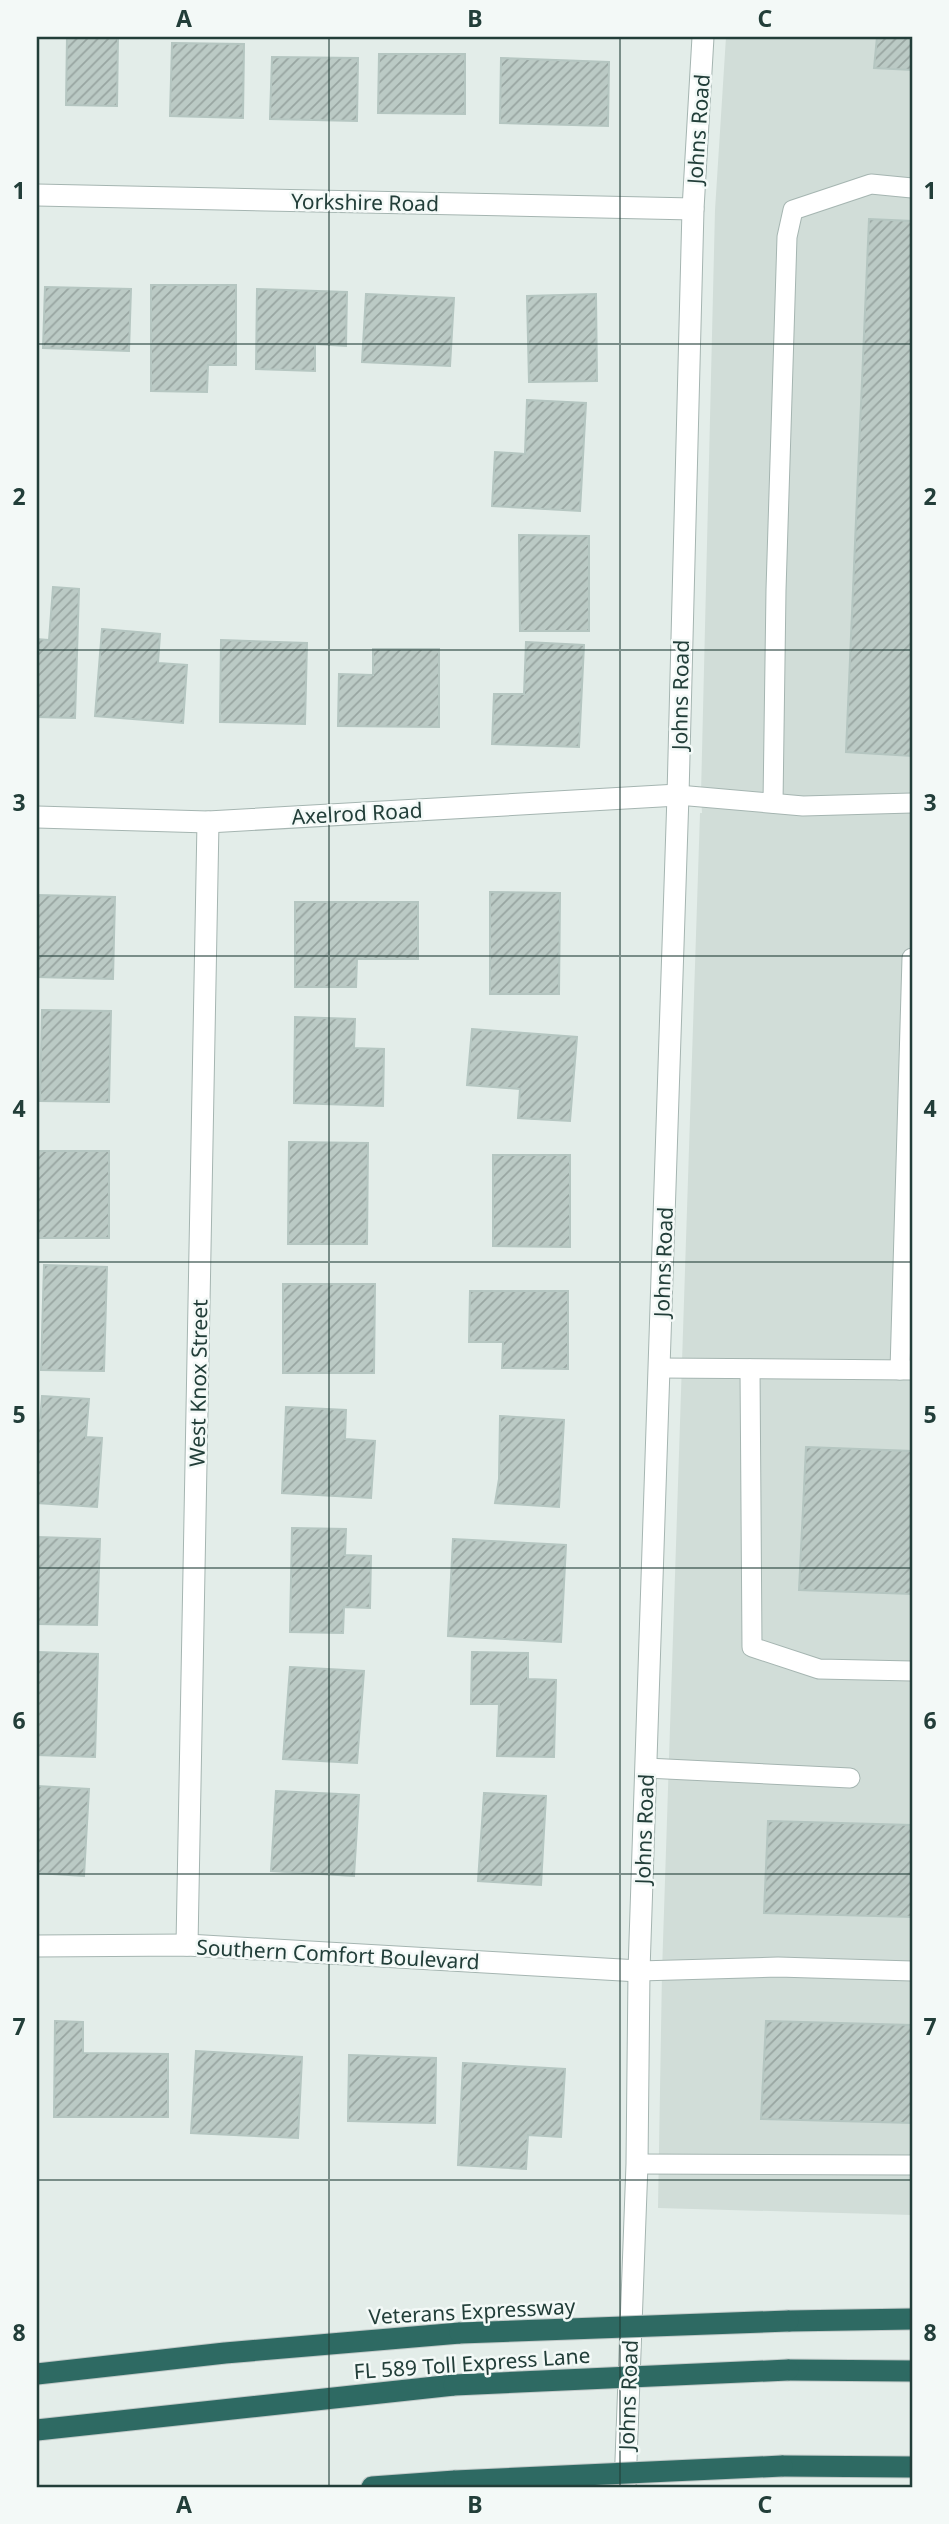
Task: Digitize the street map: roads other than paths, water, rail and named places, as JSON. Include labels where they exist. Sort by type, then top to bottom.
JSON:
[{"type":"highway","name":"Veterans Expressway","points":[[37,2374],[225,2353],[460,2333],[912,2319]]},
{"type":"highway","name":"FL 589 Toll Express Lane","points":[[37,2430],[454,2385],[788,2370],[912,2371]]},
{"type":"highway","points":[[372,2487],[782,2466],[912,2467]]},
{"type":"street","name":"Johns Road","points":[[625,2487],[637,2164],[639,1971],[678,794],[693,209],[703,37]]},
{"type":"street","name":"Yorkshire Road","points":[[37,195],[693,209]]},
{"type":"street","name":"Axelrod Road","points":[[37,817],[208,822],[678,794]]},
{"type":"street","name":"West Knox Street","points":[[187,1945],[208,822]]},
{"type":"street","name":"Southern Comfort Boulevard","points":[[37,1946],[187,1945],[639,1971]]},
{"type":"lane","points":[[773,803],[776,590],[789,228],[793,210],[871,184],[912,188]]},
{"type":"lane","points":[[678,794],[803,806],[912,803]]},
{"type":"lane","points":[[659,1368],[906,1370],[912,958]]},
{"type":"lane","points":[[750,1369],[752,1647],[819,1669],[912,1671]]},
{"type":"lane","points":[[646,1768],[850,1778]]},
{"type":"lane","points":[[639,1971],[778,1967],[912,1972]]},
{"type":"lane","points":[[637,2164],[912,2165]]}]
